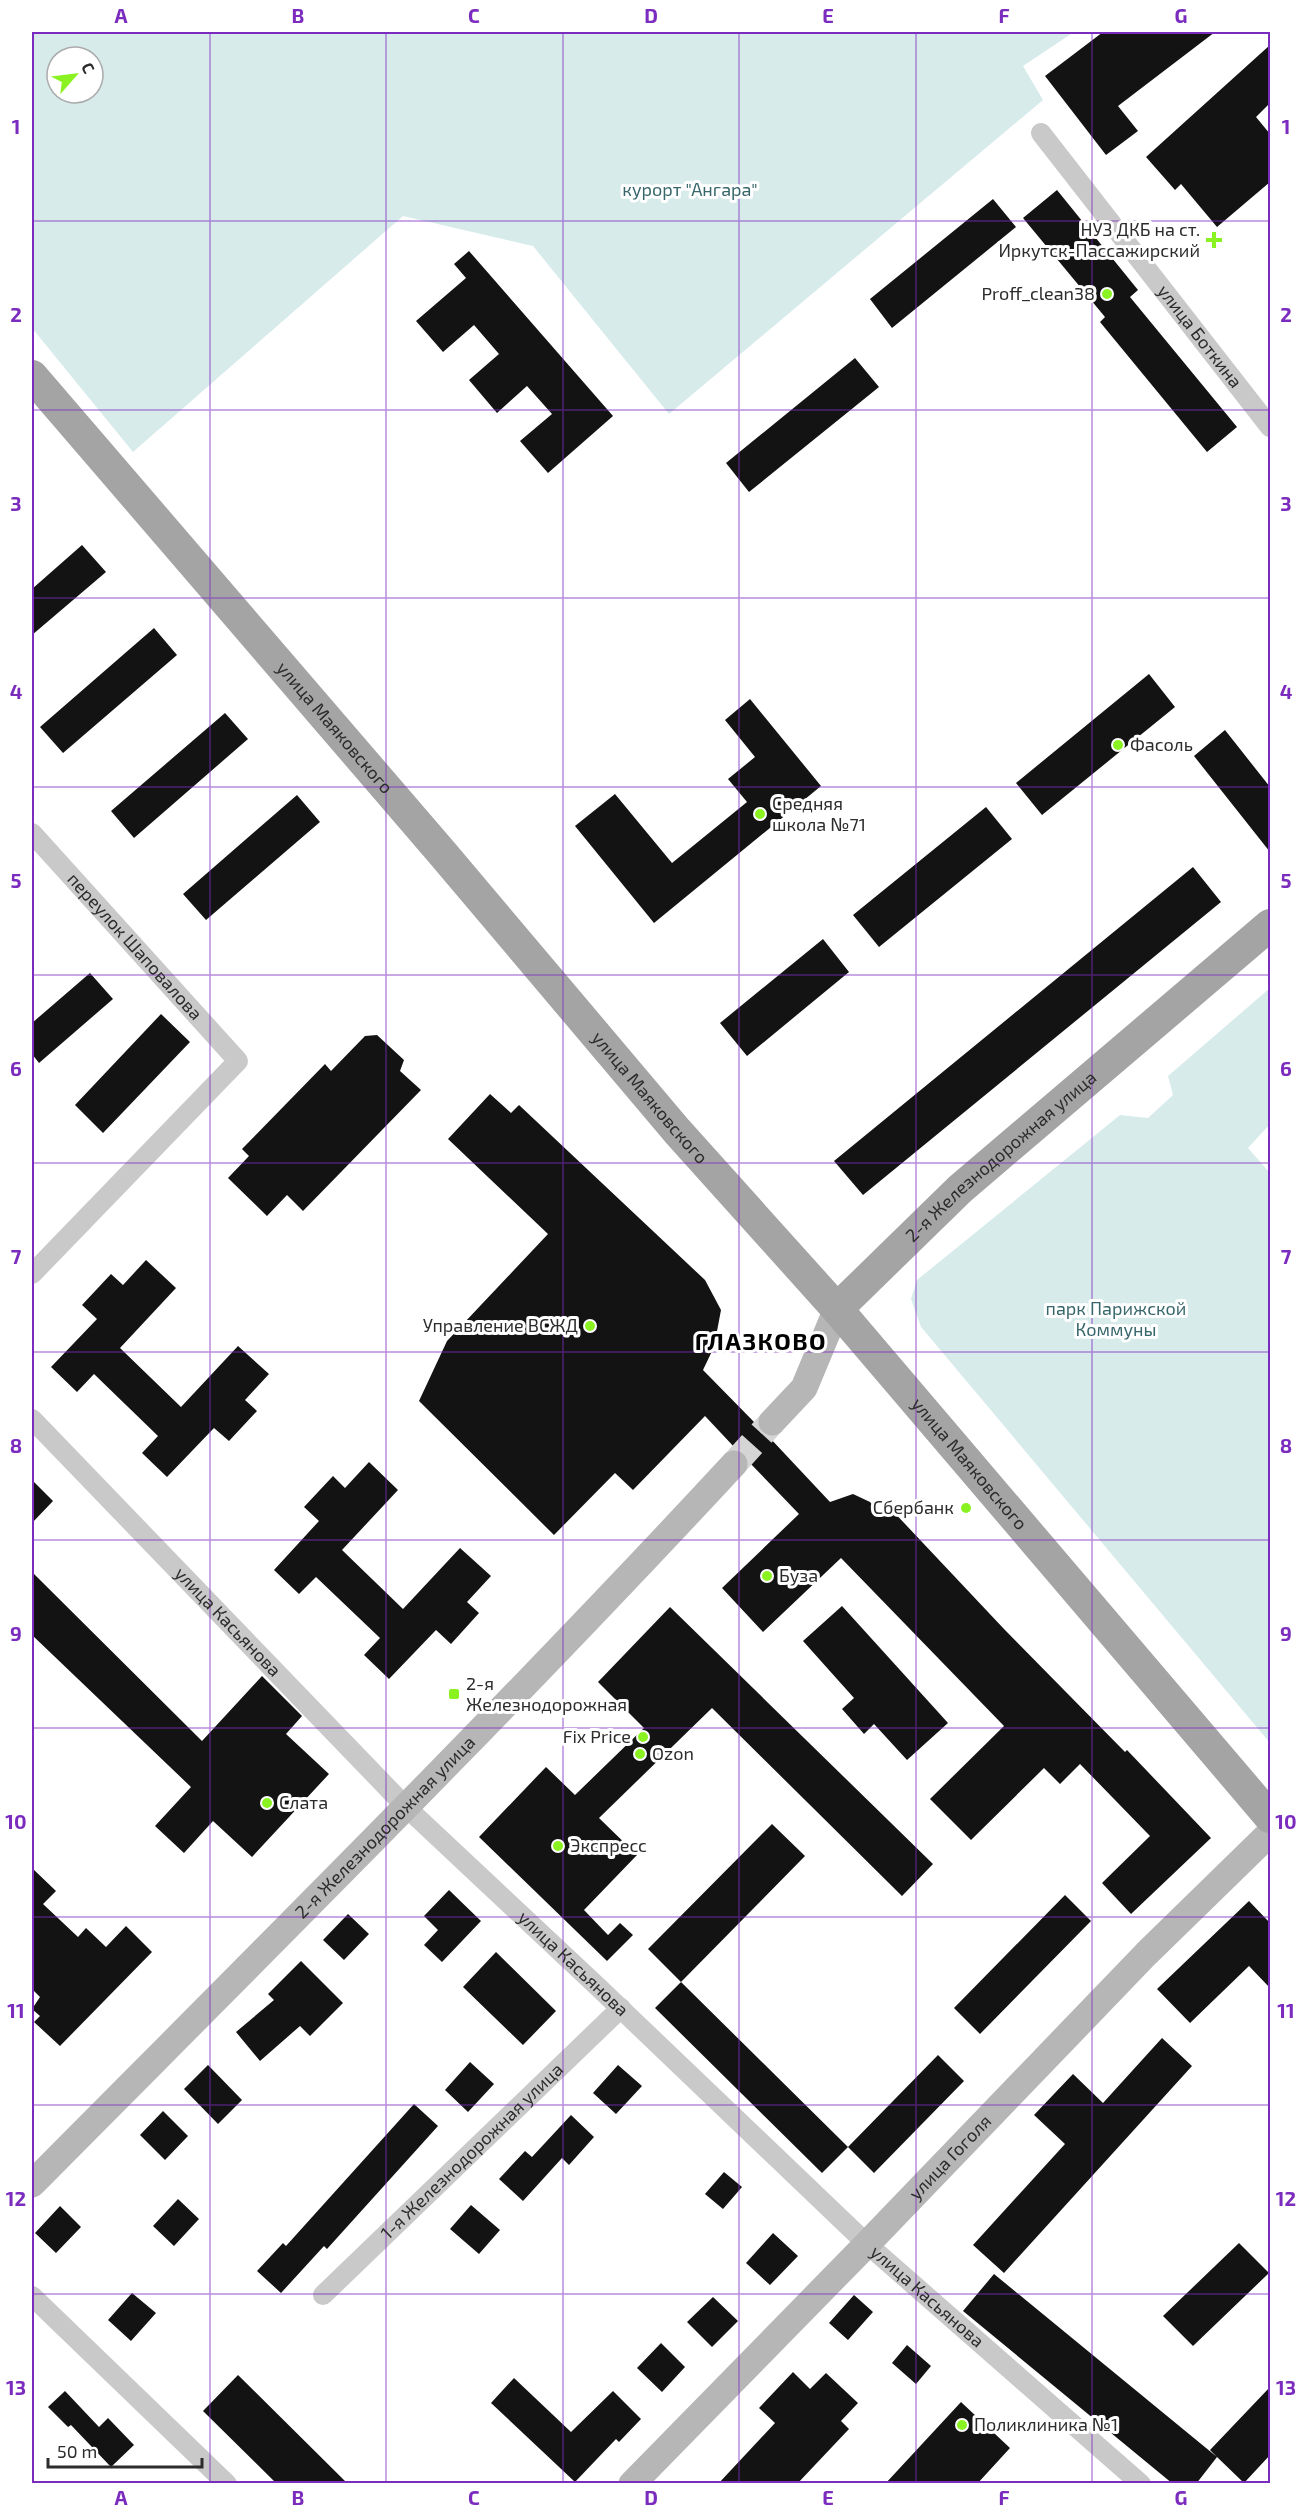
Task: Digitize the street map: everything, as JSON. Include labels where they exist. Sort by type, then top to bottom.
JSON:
[{"type":"main road","name":"улица Маяковского","points":[[32,376],[443,854],[684,1140],[837,1310],[1270,1817]]},
{"type":"main road","name":"2-я Железнодорожная улица","points":[[772,1422],[804,1388],[837,1310],[960,1189],[1270,926]]},
{"type":"main road","name":"2-я Железнодорожная улица","points":[[32,2184],[406,1808],[734,1464]]},
{"type":"main road","name":"улица Гоголя","points":[[632,2484],[1146,1954],[1270,1833]]},
{"type":"street","name":"улица Боткина","points":[[1041,133],[1270,427]]},
{"type":"street","name":"переулок Шаповалова","points":[[32,833],[238,1061],[32,1274]]},
{"type":"street","name":"улица Касьянова","points":[[32,1419],[406,1808],[621,2008],[867,2244],[1141,2484]]},
{"type":"street","name":"1-я Железнодорожная улица","points":[[323,2295],[621,2008]]},
{"type":"street","points":[[32,2296],[226,2484]]},
{"type":"green space","name":"курорт \"Ангара\"","points":[[32,32],[1074,32],[1023,66],[1043,100],[669,414],[533,246],[403,216],[133,452],[32,328]]},
{"type":"green space","name":"парк Парижской Коммуны","points":[[1270,988],[1270,1124],[1248,1148],[1270,1173],[1270,1743],[921,1327],[911,1299],[917,1280],[1120,1115],[1148,1118],[1173,1095],[1168,1076]]},
{"type":"building","points":[[1103,32],[1215,32],[1118,106],[1138,131],[1106,155],[1045,76]]},
{"type":"building","points":[[1270,45],[1270,103],[1256,117],[1270,134],[1270,182],[1217,227],[1181,184],[1175,190],[1146,157]]},
{"type":"building","points":[[1057,190],[1138,290],[1130,297],[1237,427],[1207,452],[1100,322],[1105,317],[1023,218]]},
{"type":"building","points":[[993,199],[1016,227],[892,328],[870,299]]},
{"type":"building","points":[[469,251],[613,416],[548,473],[520,441],[552,414],[527,386],[497,413],[469,380],[499,354],[474,325],[443,352],[416,321],[466,278],[454,264]]},
{"type":"building","points":[[855,358],[879,387],[749,492],[726,463]]},
{"type":"building","points":[[82,545],[106,572],[32,635],[32,589]]},
{"type":"building","points":[[154,628],[177,655],[63,753],[40,727]]},
{"type":"building","points":[[1149,674],[1175,707],[1042,815],[1016,783]]},
{"type":"building","name":"Средняя школа №71","points":[[750,699],[821,786],[654,923],[575,826],[615,794],[672,863],[747,802],[728,779],[755,757],[725,720]]},
{"type":"building","points":[[225,713],[248,739],[134,838],[111,811]]},
{"type":"building","points":[[1225,730],[1270,787],[1270,852],[1194,756]]},
{"type":"building","points":[[297,795],[320,822],[206,920],[183,894]]},
{"type":"building","points":[[986,807],[1012,839],[879,947],[853,915]]},
{"type":"building","points":[[1193,867],[1221,902],[863,1195],[834,1161]]},
{"type":"building","points":[[823,939],[849,972],[747,1056],[720,1023]]},
{"type":"building","points":[[90,973],[113,999],[39,1063],[32,1054],[32,1023]]},
{"type":"building","points":[[161,1014],[190,1042],[103,1133],[75,1105]]},
{"type":"building","points":[[377,1035],[404,1060],[400,1071],[421,1090],[303,1211],[287,1195],[267,1216],[228,1178],[249,1156],[242,1149],[325,1064],[331,1071],[365,1036]]},
{"type":"building","points":[[490,1094],[511,1113],[519,1105],[705,1280],[721,1310],[714,1347],[703,1370],[757,1425],[761,1433],[769,1437],[830,1502],[853,1494],[870,1502],[882,1515],[890,1508],[1004,1629],[1125,1752],[1127,1750],[1211,1838],[1131,1914],[1102,1883],[1150,1836],[1080,1764],[1060,1784],[1044,1768],[971,1840],[930,1799],[1004,1726],[841,1558],[763,1632],[722,1588],[799,1514],[749,1462],[745,1453],[736,1449],[705,1416],[633,1490],[615,1473],[554,1535],[419,1401],[447,1341],[548,1234],[448,1139]]},
{"type":"building","points":[[146,1260],[176,1288],[120,1348],[181,1407],[238,1346],[269,1374],[245,1400],[257,1411],[229,1441],[214,1428],[167,1477],[142,1453],[158,1436],[94,1374],[77,1392],[51,1367],[97,1319],[82,1305],[111,1274],[123,1285]]},
{"type":"building","points":[[369,1462],[398,1490],[342,1550],[403,1609],[460,1548],[491,1576],[467,1602],[479,1613],[451,1644],[436,1630],[389,1679],[364,1655],[380,1638],[316,1577],[299,1594],[274,1570],[319,1521],[304,1507],[333,1476],[345,1488]]},
{"type":"building","points":[[32,1480],[53,1501],[32,1523]]},
{"type":"building","points":[[32,1572],[202,1741],[262,1676],[302,1716],[286,1734],[329,1774],[252,1857],[213,1821],[184,1853],[155,1826],[191,1787],[32,1635]]},
{"type":"building","points":[[842,1606],[948,1723],[907,1760],[874,1724],[864,1734],[842,1709],[854,1698],[803,1641]]},
{"type":"building","points":[[670,1607],[933,1864],[902,1896],[712,1708],[599,1818],[637,1855],[584,1910],[608,1935],[620,1923],[633,1935],[607,1961],[479,1837],[546,1767],[575,1795],[644,1728],[598,1682]]},
{"type":"building","points":[[772,1824],[805,1856],[681,1982],[648,1949]]},
{"type":"building","points":[[32,1868],[56,1891],[43,1904],[78,1937],[86,1928],[106,1947],[126,1926],[152,1952],[60,2046],[34,2022],[40,2016],[32,2009],[40,1997],[32,1989]]},
{"type":"building","points":[[449,1890],[481,1921],[442,1962],[424,1945],[438,1930],[424,1916]]},
{"type":"building","points":[[1065,1895],[1091,1921],[980,2034],[954,2008]]},
{"type":"building","points":[[1249,1901],[1270,1923],[1270,1988],[1249,1966],[1190,2023],[1157,1989]]},
{"type":"building","points":[[348,1914],[369,1934],[344,1960],[323,1940]]},
{"type":"building","points":[[496,1952],[556,2011],[523,2045],[463,1987]]},
{"type":"building","points":[[301,1961],[343,2003],[310,2036],[300,2026],[260,2061],[236,2032],[274,2000],[268,1994]]},
{"type":"building","points":[[681,1982],[848,2147],[822,2173],[655,2008]]},
{"type":"building","points":[[1162,2038],[1192,2066],[1004,2273],[973,2245],[1065,2144],[1034,2115],[1073,2074],[1103,2103]]},
{"type":"building","points":[[938,2055],[964,2081],[874,2173],[848,2147]]},
{"type":"building","points":[[470,2062],[494,2084],[468,2112],[445,2090]]},
{"type":"building","points":[[208,2065],[242,2100],[218,2124],[184,2089]]},
{"type":"building","points":[[618,2065],[642,2086],[616,2114],[593,2093]]},
{"type":"building","points":[[414,2104],[438,2126],[327,2249],[324,2246],[281,2293],[257,2271],[283,2243],[286,2246]]},
{"type":"building","points":[[163,2111],[188,2136],[165,2160],[140,2135]]},
{"type":"building","points":[[571,2115],[594,2137],[569,2165],[562,2158],[523,2201],[499,2179],[525,2151],[532,2157]]},
{"type":"building","points":[[724,2172],[742,2187],[723,2209],[705,2194]]},
{"type":"building","points":[[178,2199],[199,2219],[174,2246],[153,2226]]},
{"type":"building","points":[[471,2205],[500,2230],[479,2254],[450,2229]]},
{"type":"building","points":[[60,2206],[81,2227],[56,2253],[35,2233]]},
{"type":"building","points":[[773,2233],[798,2256],[770,2285],[746,2263]]},
{"type":"building","points":[[1239,2243],[1269,2273],[1193,2346],[1163,2316]]},
{"type":"building","points":[[994,2274],[1217,2457],[1196,2484],[1173,2484],[963,2311]]},
{"type":"building","points":[[132,2293],[156,2313],[131,2341],[108,2320]]},
{"type":"building","points":[[854,2295],[873,2312],[848,2340],[829,2323]]},
{"type":"building","points":[[713,2297],[738,2321],[712,2347],[687,2322]]},
{"type":"building","points":[[661,2343],[685,2367],[662,2392],[637,2368]]},
{"type":"building","points":[[907,2345],[931,2366],[916,2384],[892,2363]]},
{"type":"building","points":[[793,2372],[810,2389],[826,2373],[858,2403],[841,2421],[849,2429],[797,2484],[718,2484],[775,2423],[759,2408]]},
{"type":"building","points":[[238,2375],[348,2484],[277,2484],[203,2411]]},
{"type":"building","points":[[514,2378],[571,2432],[613,2391],[641,2419],[619,2442],[616,2439],[575,2482],[491,2403]]},
{"type":"building","points":[[1270,2387],[1270,2455],[1244,2483],[1210,2450]]},
{"type":"building","points":[[65,2391],[99,2427],[108,2418],[134,2445],[111,2467],[71,2425],[68,2427],[48,2407]]},
{"type":"building","name":"Поликлиника №1","points":[[961,2402],[1010,2448],[977,2484],[885,2484]]},
{"type":"tunnel","points":[[734,1464],[772,1422]]},
{"type":"place","name":"НУЗ ДКБ на ст. Иркутск-Пассажирский","points":[[1214,240]]},
{"type":"place","name":"Proff_clean38","points":[[1107,294]]},
{"type":"place","name":"Фасоль","points":[[1118,745]]},
{"type":"place","name":"Средняя школа №71","points":[[760,814]]},
{"type":"place","name":"Управление ВСЖД","points":[[590,1326]]},
{"type":"place","name":"Сбербанк","points":[[966,1508]]},
{"type":"place","name":"Буза","points":[[767,1576]]},
{"type":"place","name":"2-я Железнодорожная","points":[[454,1694]]},
{"type":"place","name":"Fix Price","points":[[643,1737]]},
{"type":"place","name":"Ozon","points":[[640,1754]]},
{"type":"place","name":"Слата","points":[[267,1803]]},
{"type":"place","name":"Экспресс","points":[[558,1846]]},
{"type":"place","name":"Поликлиника №1","points":[[962,2425]]},
{"type":"district","name":"ГЛАЗКОВО","points":[[761,1342]]}]
